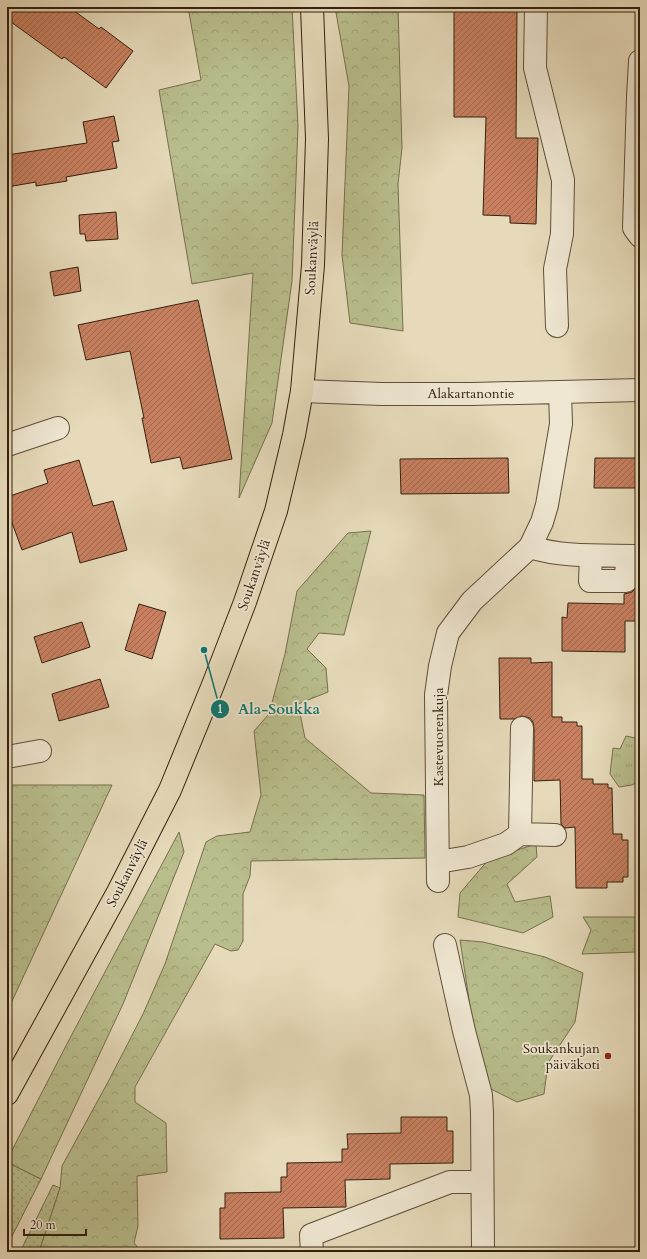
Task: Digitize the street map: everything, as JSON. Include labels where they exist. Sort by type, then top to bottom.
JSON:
[{"type":"main road","name":"Soukanväylä","points":[[7,1094],[118,892],[170,790],[245,602],[276,511],[294,435],[302,391],[313,265],[317,139],[312,7]]},
{"type":"street","points":[[536,7],[535,68],[563,180],[562,234],[555,269],[557,326]]},
{"type":"street","points":[[640,61],[634,228],[640,236]]},
{"type":"street","name":"Alakartanontie","points":[[302,391],[382,394],[640,390]]},
{"type":"street","name":"Kastevuorenkuja","points":[[520,834],[506,844],[468,857],[438,872],[436,695],[440,666],[448,634],[472,601],[530,547],[542,522],[561,424],[560,392]]},
{"type":"street","points":[[7,445],[58,428]]},
{"type":"street","points":[[530,547],[541,551],[591,556],[634,556]]},
{"type":"street","points":[[522,728],[520,834],[555,835]]},
{"type":"street","points":[[7,757],[40,751]]},
{"type":"street","points":[[445,945],[464,1031],[481,1095],[483,1252]]},
{"type":"street","points":[[312,1252],[311,1235],[450,1182],[482,1182]]},
{"type":"green space","points":[[188,7],[292,7],[298,126],[292,281],[272,423],[239,498],[253,273],[192,284],[159,90],[201,80]]},
{"type":"green space","points":[[335,7],[398,7],[402,148],[398,184],[403,331],[350,323],[342,255],[349,86]]},
{"type":"green space","points":[[371,531],[344,635],[319,633],[307,649],[326,668],[328,692],[298,704],[305,738],[371,793],[424,795],[425,858],[251,861],[250,876],[243,894],[243,941],[238,950],[231,951],[215,944],[135,1087],[135,1102],[166,1123],[167,1172],[137,1176],[138,1226],[134,1243],[142,1252],[39,1252],[60,1188],[62,1166],[143,1014],[165,964],[206,842],[217,836],[250,832],[261,795],[254,731],[269,714],[285,654],[297,591],[348,533]]},
{"type":"green space","points":[[626,736],[640,739],[640,781],[632,785],[619,787],[610,774],[613,748],[620,749]]},
{"type":"green space","points":[[7,785],[112,785],[7,1012]]},
{"type":"green space","points":[[179,832],[184,852],[123,1004],[41,1179],[7,1162],[7,1160]]},
{"type":"green space","points":[[536,844],[537,857],[507,884],[515,902],[550,896],[553,917],[523,933],[458,917],[460,893],[489,859]]},
{"type":"green space","points":[[583,917],[637,917],[640,924],[641,934],[638,949],[636,952],[582,954],[591,930]]},
{"type":"green space","points":[[460,940],[483,942],[545,957],[583,973],[575,1022],[548,1063],[544,1094],[517,1102],[491,1089],[478,1059]]},
{"type":"green space","points":[[7,1162],[41,1179],[7,1246]]},
{"type":"green space","points":[[53,1185],[60,1188],[39,1252],[20,1252]]},
{"type":"building","points":[[7,7],[69,7],[99,29],[101,27],[133,51],[106,88],[64,57],[62,59],[7,19]]},
{"type":"building","points":[[454,7],[517,7],[516,138],[538,138],[536,224],[510,223],[510,216],[483,215],[486,117],[454,117]]},
{"type":"building","points":[[114,116],[119,141],[112,142],[117,168],[66,177],[67,181],[36,186],[36,182],[7,187],[7,155],[87,143],[83,122]]},
{"type":"building","points":[[116,212],[118,239],[86,241],[85,234],[80,234],[79,215]]},
{"type":"building","points":[[78,267],[81,291],[54,296],[50,272]]},
{"type":"building","points":[[198,300],[232,459],[183,469],[180,457],[151,463],[142,418],[144,418],[130,351],[86,360],[78,325]]},
{"type":"building","points":[[508,458],[509,493],[401,494],[400,459]]},
{"type":"building","points":[[595,458],[640,458],[640,488],[594,488]]},
{"type":"building","points":[[79,460],[93,506],[113,501],[127,550],[80,563],[72,532],[22,550],[7,509],[7,497],[48,483],[44,470]]},
{"type":"building","points":[[636,588],[640,588],[640,621],[625,621],[625,652],[562,651],[562,617],[567,618],[568,603],[624,604],[624,594],[632,592]]},
{"type":"building","points":[[139,604],[166,612],[152,659],[125,650]]},
{"type":"building","points":[[82,622],[90,647],[42,663],[34,637]]},
{"type":"building","points":[[499,658],[531,658],[531,663],[552,662],[552,717],[562,717],[562,722],[577,722],[577,726],[582,726],[582,779],[593,779],[593,784],[608,784],[608,788],[612,788],[613,834],[622,834],[622,840],[628,840],[628,877],[623,877],[623,882],[607,882],[607,888],[576,888],[575,827],[565,828],[561,824],[560,780],[534,781],[534,728],[533,722],[530,718],[522,716],[514,719],[500,719]]},
{"type":"building","points":[[100,679],[109,707],[59,721],[52,694]]},
{"type":"building","points":[[401,1117],[447,1117],[447,1131],[453,1131],[453,1163],[390,1164],[390,1179],[345,1180],[346,1207],[283,1208],[284,1238],[220,1239],[220,1208],[225,1208],[225,1193],[281,1192],[281,1177],[287,1177],[287,1163],[342,1162],[342,1149],[348,1149],[347,1134],[401,1133]]},
{"type":"place","name":"Ala-Soukka","points":[[204,650]]},
{"type":"place","name":"Soukankujan päiväkoti","points":[[608,1056]]}]
